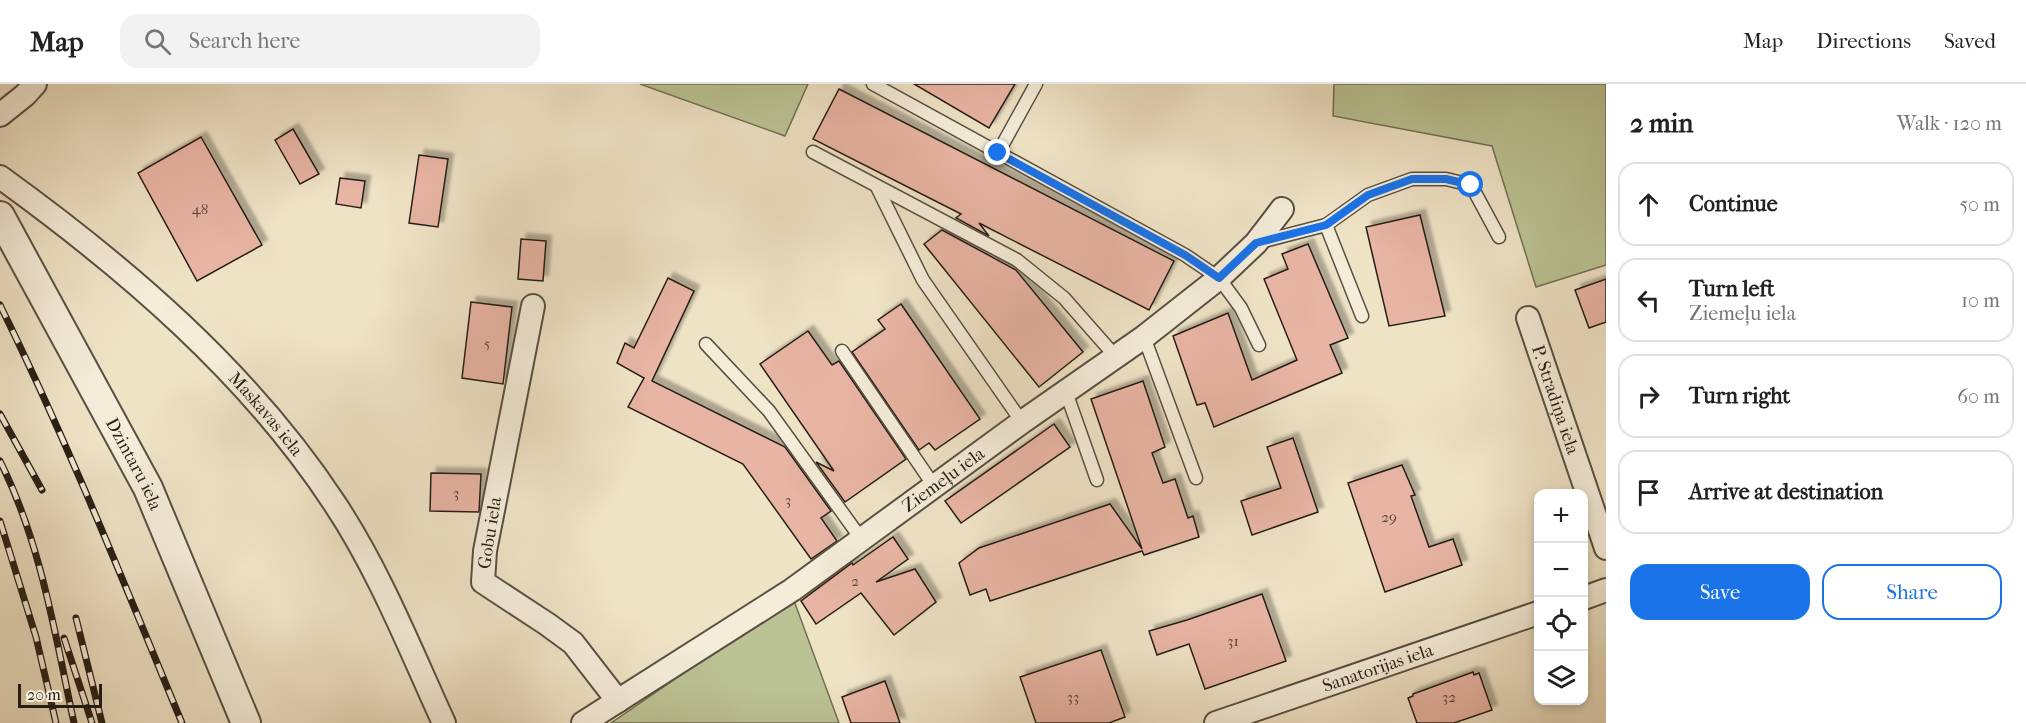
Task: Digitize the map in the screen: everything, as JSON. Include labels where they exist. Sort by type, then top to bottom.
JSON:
[{"type":"street","points":[[0,115],[35,84]]},
{"type":"street","name":"Maskavas iela","points":[[0,177],[51,213],[115,264],[179,321],[243,388],[289,441],[347,523],[384,592],[444,723]]},
{"type":"street","name":"Ziemeļu iela","points":[[583,723],[792,590],[1022,422],[1144,337],[1219,278],[1256,243],[1282,209]]},
{"type":"street","name":"Dzintaru iela","points":[[0,216],[148,488],[246,723]]},
{"type":"street","name":"Gobu iela","points":[[533,306],[485,551],[483,582],[573,643],[618,701]]},
{"type":"street","name":"P. Stradiņa iela","points":[[1528,318],[1606,548]]},
{"type":"street","points":[[1587,597],[1606,590]]},
{"type":"street","name":"Sanatorijas iela","points":[[1216,723],[1534,615]]},
{"type":"lane","points":[[873,84],[1185,255],[1219,278],[1241,308],[1259,345]]},
{"type":"lane","points":[[998,153],[1036,84]]},
{"type":"lane","points":[[813,152],[879,189],[1017,260],[1064,298],[1116,357]]},
{"type":"lane","points":[[1256,243],[1326,225],[1368,195],[1412,179],[1446,179],[1471,185],[1498,237]]},
{"type":"lane","points":[[879,189],[923,280],[1022,422]]},
{"type":"lane","points":[[1326,225],[1362,316]]},
{"type":"lane","points":[[1144,337],[1196,478]]},
{"type":"lane","points":[[706,344],[769,411],[862,540]]},
{"type":"lane","points":[[842,351],[934,486]]},
{"type":"lane","points":[[1066,392],[1097,480]]},
{"type":"green space","points":[[640,84],[808,84],[785,136]]},
{"type":"green space","points":[[1334,84],[1606,84],[1606,265],[1536,287],[1492,146],[1333,116]]},
{"type":"green space","points":[[793,598],[839,723],[611,723]]},
{"type":"building","points":[[914,84],[1015,84],[989,128]]},
{"type":"building","points":[[839,89],[1174,261],[1149,310],[979,223],[989,236],[956,218],[961,214],[813,139]]},
{"type":"building","points":[[293,129],[319,174],[300,184],[275,140]]},
{"type":"building","points":[[201,137],[262,245],[197,281],[138,173]]},
{"type":"building","points":[[419,155],[448,159],[438,227],[409,223]]},
{"type":"building","points":[[340,178],[365,181],[361,208],[336,204]]},
{"type":"building","points":[[1420,215],[1445,316],[1389,326],[1366,227]]},
{"type":"building","points":[[942,230],[1016,270],[1083,352],[1039,387],[924,244]]},
{"type":"building","points":[[521,239],[546,241],[543,281],[518,279]]},
{"type":"building","points":[[1308,244],[1348,338],[1330,345],[1342,373],[1214,427],[1205,403],[1197,405],[1173,336],[1228,313],[1252,380],[1297,360],[1264,279],[1288,269],[1282,254]]},
{"type":"building","points":[[668,278],[694,291],[652,381],[785,447],[831,511],[821,518],[837,541],[811,559],[743,464],[628,407],[644,378],[617,363],[625,343],[634,348]]},
{"type":"building","points":[[1606,279],[1606,322],[1589,328],[1575,290]]},
{"type":"building","points":[[471,302],[512,307],[503,384],[462,378]]},
{"type":"building","points":[[901,304],[980,419],[935,450],[929,443],[919,450],[852,352],[885,329],[878,320]]},
{"type":"building","points":[[808,331],[832,365],[839,361],[906,459],[845,502],[816,462],[834,471],[760,364]]},
{"type":"building","points":[[1143,381],[1165,447],[1152,453],[1163,483],[1175,479],[1188,518],[1193,516],[1199,537],[1144,555],[1142,551],[990,601],[986,589],[970,595],[959,563],[979,548],[1110,504],[1142,549],[1091,399]]},
{"type":"building","points":[[1054,424],[1070,447],[961,523],[945,501]]},
{"type":"building","points":[[1293,438],[1318,512],[1252,535],[1241,501],[1281,488],[1267,447]]},
{"type":"building","points":[[1402,465],[1415,495],[1411,496],[1429,547],[1453,539],[1462,565],[1385,592],[1348,483]]},
{"type":"building","points":[[431,473],[481,474],[479,512],[430,511]]},
{"type":"building","points":[[893,537],[908,559],[876,582],[915,569],[936,602],[894,635],[861,593],[816,624],[801,601],[852,563],[853,565]]},
{"type":"building","points":[[1262,594],[1286,661],[1205,689],[1189,644],[1157,655],[1149,631]]},
{"type":"building","points":[[1101,650],[1125,717],[1109,723],[1036,723],[1020,677]]},
{"type":"building","points":[[1473,672],[1474,675],[1479,673],[1492,710],[1454,723],[1417,723],[1408,698],[1413,694]]},
{"type":"building","points":[[885,681],[900,723],[851,723],[842,697]]},
{"type":"railway","points":[[0,305],[72,460],[182,723]]},
{"type":"railway","points":[[0,414],[42,490]]},
{"type":"railway","points":[[0,461],[14,492],[36,556],[74,723]]},
{"type":"railway","points":[[0,521],[36,637],[56,723]]},
{"type":"railway","points":[[76,618],[102,723]]},
{"type":"railway","points":[[64,638],[92,723]]},
{"type":"route","points":[[998,153],[1185,255],[1219,278],[1256,243],[1326,225],[1368,195],[1412,179],[1446,179],[1471,185]]}]
